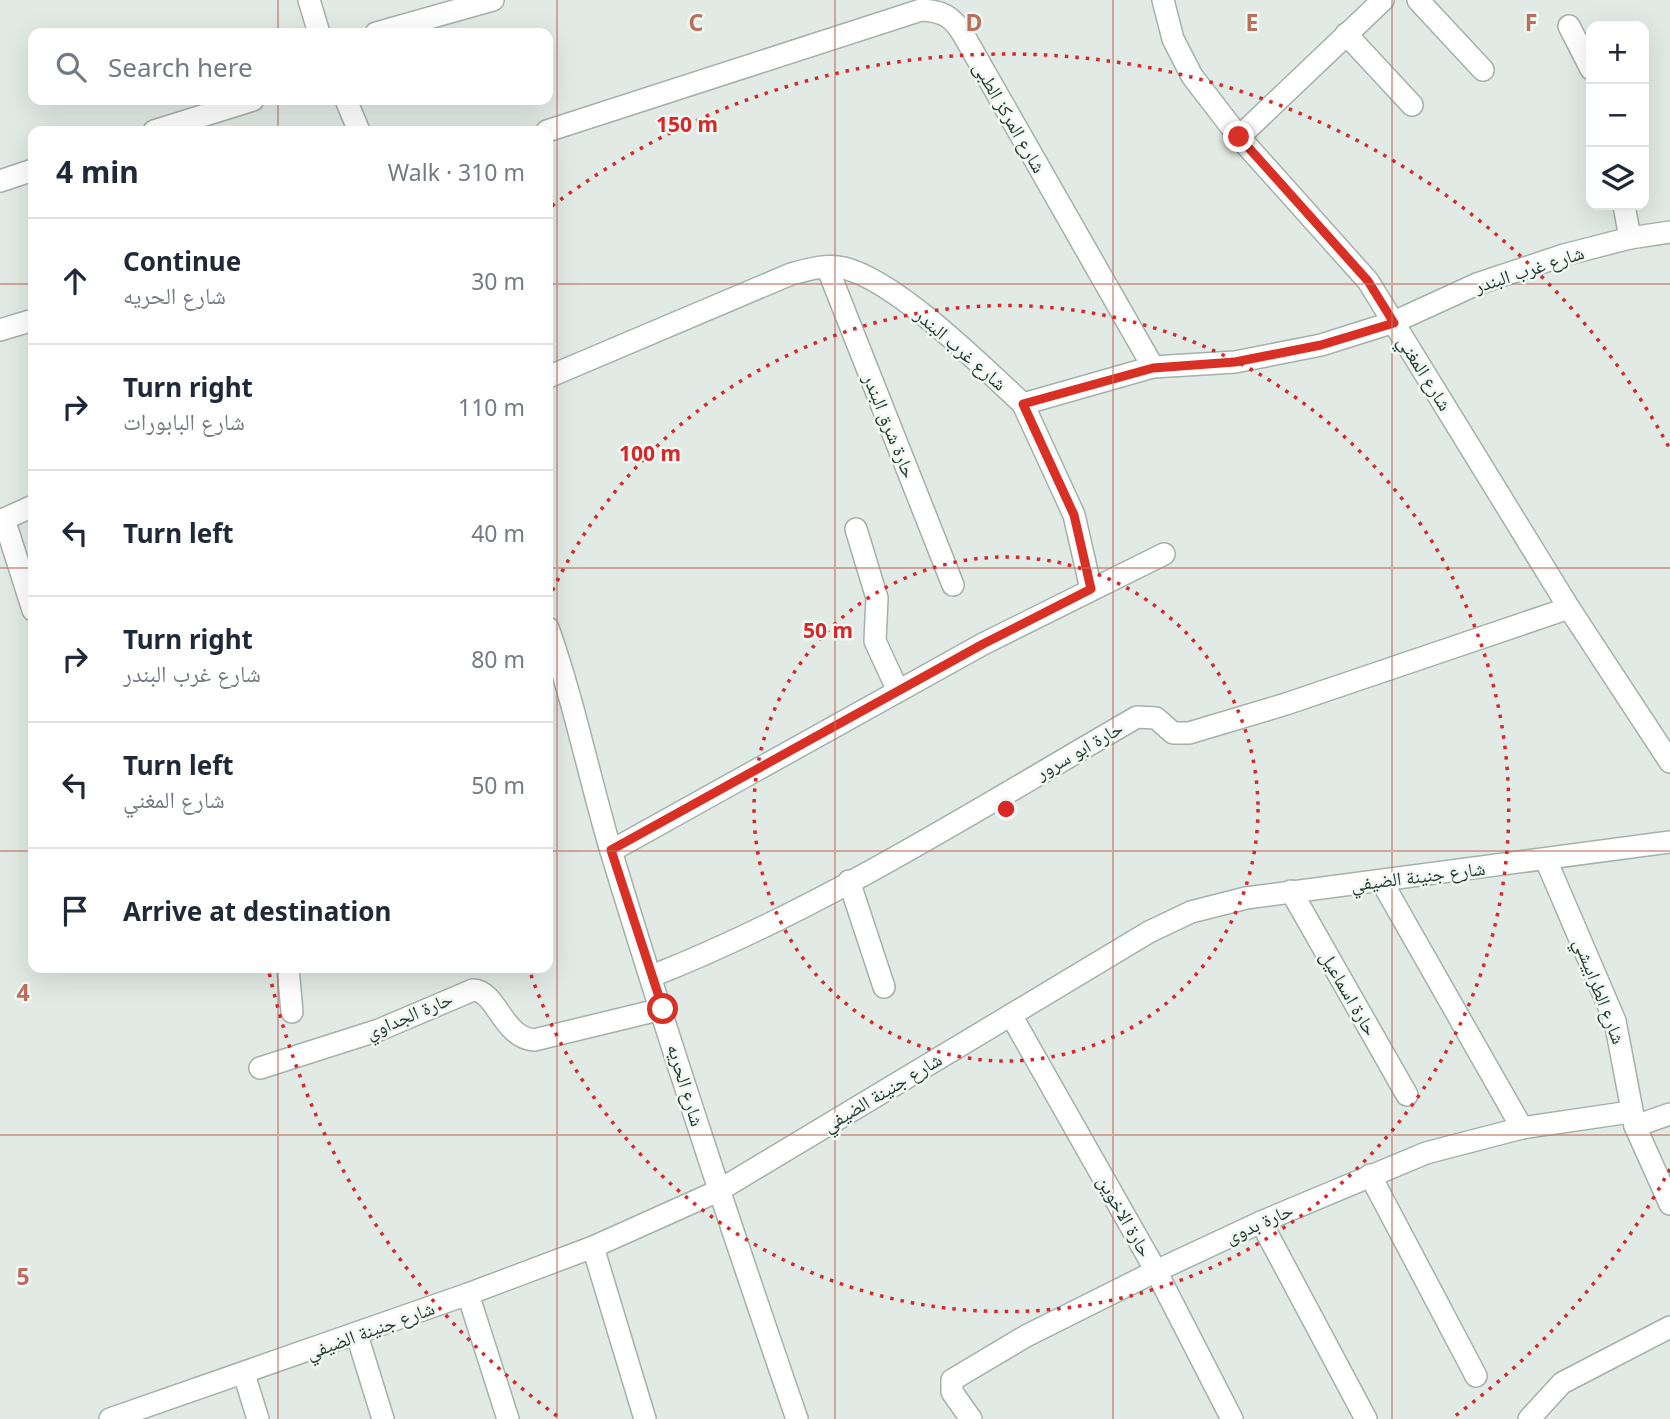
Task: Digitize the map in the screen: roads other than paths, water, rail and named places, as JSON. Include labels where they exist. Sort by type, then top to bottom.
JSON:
[{"type":"street","points":[[309,0],[317,28]]},
{"type":"street","points":[[394,28],[493,0]]},
{"type":"street","name":"شارع المغني","points":[[1163,0],[1173,38],[1192,76],[1239,137],[1368,281],[1569,608],[1670,762]]},
{"type":"street","points":[[1239,137],[1383,0]]},
{"type":"street","points":[[1418,0],[1483,70]]},
{"type":"street","name":"شارع المركز الطبى","points":[[553,129],[921,10],[938,11],[954,19],[1153,368]]},
{"type":"street","points":[[1569,26],[1586,59]]},
{"type":"street","points":[[1346,34],[1412,105]]},
{"type":"street","points":[[185,126],[240,105]]},
{"type":"street","points":[[348,105],[357,126]]},
{"type":"street","points":[[0,181],[28,172]]},
{"type":"street","points":[[1626,210],[1630,238]]},
{"type":"street","name":"شارع غرب البندر","points":[[553,375],[792,274],[827,267],[863,275],[906,303],[957,343],[1023,404],[1153,368],[1235,362],[1321,345],[1394,323],[1477,284],[1630,238],[1670,232]]},
{"type":"street","name":"حارة شرق البندر","points":[[827,267],[953,585]]},
{"type":"street","points":[[0,330],[28,323]]},
{"type":"street","points":[[1023,404],[1074,515],[1091,589]]},
{"type":"street","points":[[28,508],[2,520],[28,595]]},
{"type":"street","points":[[856,528],[878,607],[875,641],[898,691]]},
{"type":"street","points":[[611,850],[898,691],[1091,589],[1164,554]]},
{"type":"street","name":"حارة ابو سرور","points":[[652,976],[688,962],[849,881],[1137,717],[1156,718],[1173,733],[1189,733],[1286,704],[1569,608]]},
{"type":"street","name":"شارع الحريه","points":[[553,649],[611,850],[719,1191],[797,1419]]},
{"type":"street","name":"شارع جنينة الضيفي","points":[[110,1419],[357,1335],[468,1294],[593,1247],[719,1191],[1149,932],[1191,912],[1246,898],[1291,891],[1382,882],[1670,842]]},
{"type":"street","name":"شارع الطرابيشي","points":[[1546,860],[1615,1021],[1625,1060],[1632,1119],[1670,1204]]},
{"type":"street","points":[[849,881],[884,987]]},
{"type":"street","points":[[1382,882],[1522,1128]]},
{"type":"street","name":"حارة اسماعيل","points":[[1291,891],[1407,1095]]},
{"type":"street","points":[[288,973],[292,1012]]},
{"type":"street","name":"حارة الجداوي","points":[[260,1068],[379,1030],[473,990],[483,993],[512,1031],[523,1039],[534,1040],[663,1009]]},
{"type":"street","name":"حارة الاخوين","points":[[1011,1015],[1156,1271],[1232,1419]]},
{"type":"street","name":"حارة بدوى","points":[[971,1419],[953,1392],[953,1380],[1026,1336],[1261,1222],[1370,1175],[1466,1140],[1522,1128],[1670,1114]]},
{"type":"street","points":[[1370,1175],[1476,1376]]},
{"type":"street","points":[[1261,1222],[1366,1419]]},
{"type":"street","points":[[593,1247],[645,1419]]},
{"type":"street","points":[[468,1294],[508,1419]]},
{"type":"street","points":[[1529,1419],[1562,1383],[1670,1327]]},
{"type":"street","points":[[357,1335],[383,1419]]},
{"type":"street","points":[[244,1374],[258,1419]]}]
